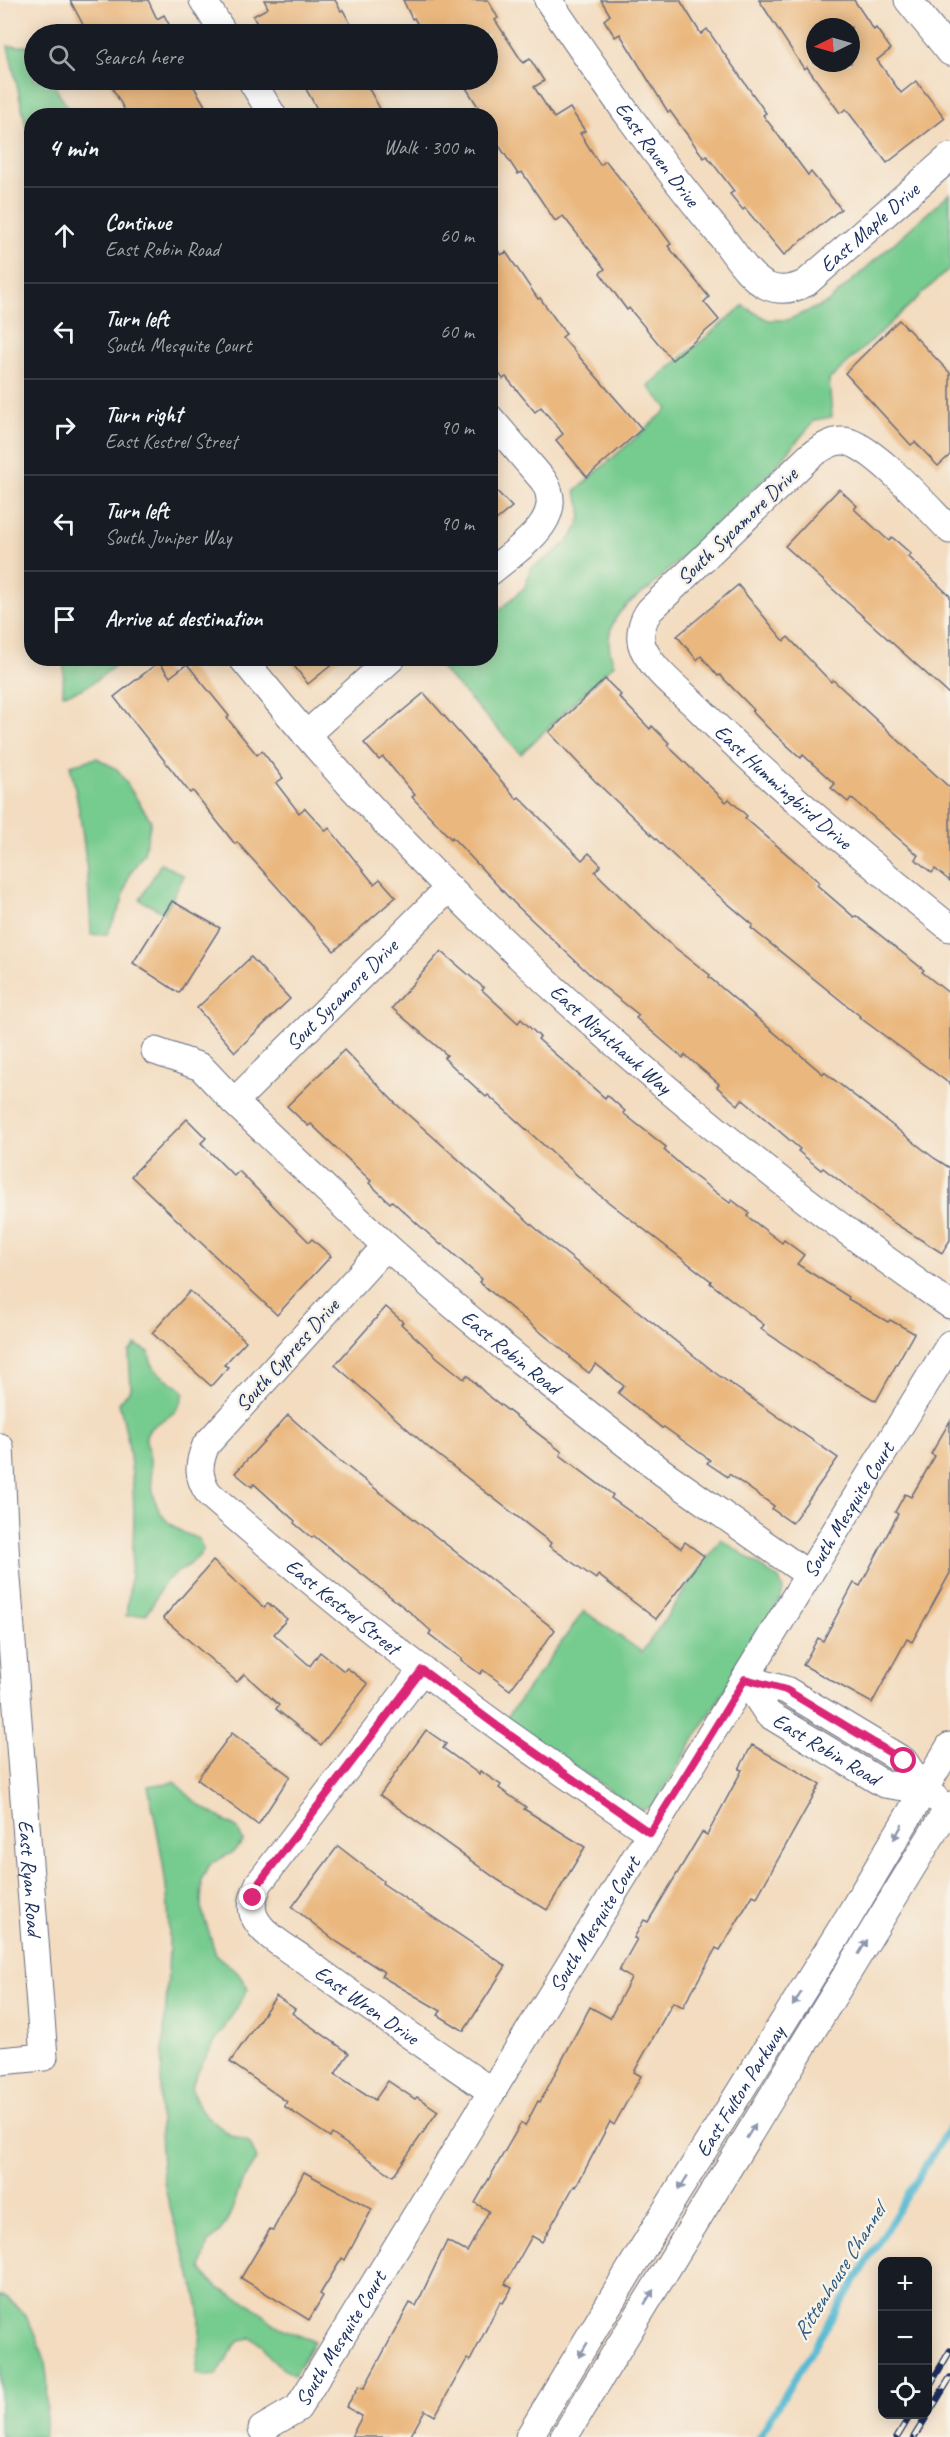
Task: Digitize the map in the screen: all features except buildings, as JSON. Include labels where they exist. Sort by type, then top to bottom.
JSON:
[{"type":"street","points":[[204,0],[218,24]]},
{"type":"street","name":"East Raven Drive","points":[[548,0],[615,98],[709,222],[757,280],[769,287],[784,290]]},
{"type":"street","points":[[908,0],[950,52]]},
{"type":"street","points":[[257,90],[268,108]]},
{"type":"street","name":"East Maple Drive","points":[[784,290],[806,283],[950,157]]},
{"type":"street","points":[[498,427],[543,480],[549,489],[551,502],[547,520],[540,529],[498,565]]},
{"type":"street","name":"South Sycamore Drive","points":[[641,627],[650,610],[811,455],[825,445],[847,441],[872,454],[950,530]]},
{"type":"street","name":"East Hummingbird Drive","points":[[641,627],[642,645],[649,659],[712,722],[843,842],[950,928]]},
{"type":"street","name":"East Nighthawk Way","points":[[249,666],[352,787],[449,888],[570,1004],[697,1115],[893,1266],[950,1305]]},
{"type":"street","points":[[306,735],[383,666]]},
{"type":"street","name":"Sout Sycamore Drive","points":[[234,1102],[449,888]]},
{"type":"street","name":"East Robin Road","points":[[155,1051],[201,1067],[234,1102],[386,1246],[453,1305],[662,1472],[809,1575]]},
{"type":"street","name":"South Cypress Drive","points":[[199,1470],[206,1445],[386,1246]]},
{"type":"street","name":"South Mesquite Court","points":[[262,2429],[298,2408],[950,1344]]},
{"type":"street","name":"East Ryan Road","points":[[0,1447],[6,1565],[44,2057],[0,2061]]},
{"type":"street","name":"East Kestrel Street","points":[[199,1470],[202,1483],[209,1494],[323,1591],[497,1726],[650,1833]]},
{"type":"street","name":"East Wren Drive","points":[[422,1670],[259,1883],[252,1908],[255,1919],[266,1932],[340,1987],[492,2092]]},
{"type":"street","name":"East Robin Road","points":[[745,1679],[768,1714],[884,1784],[923,1790],[949,1806]]},
{"type":"street","name":"East Fulton Parkway","points":[[529,2437],[655,2228],[848,1918],[950,1746]]},
{"type":"street","name":"East Fulton Parkway","points":[[564,2437],[949,1806]]},
{"type":"green space","points":[[8,46],[24,46],[24,90],[57,90],[68,108],[24,108],[24,116]]},
{"type":"green space","points":[[950,193],[950,268],[829,380],[832,417],[815,420],[772,471],[650,588],[621,610],[615,619],[609,639],[614,664],[521,754],[439,666],[498,666],[498,612],[525,587],[531,568],[556,552],[577,528],[581,509],[575,491],[668,409],[648,386],[743,306],[768,320],[787,320],[827,303]]},
{"type":"green space","points":[[64,666],[114,666],[88,686],[63,694]]},
{"type":"green space","points":[[97,758],[118,770],[151,821],[144,853],[129,875],[121,905],[107,934],[91,935],[85,849],[70,765]]},
{"type":"green space","points":[[161,863],[184,876],[164,913],[140,900]]},
{"type":"green space","points":[[136,1345],[149,1352],[151,1361],[158,1372],[184,1392],[177,1410],[149,1430],[146,1441],[152,1487],[158,1509],[172,1526],[199,1539],[203,1550],[166,1581],[146,1614],[126,1616],[132,1562],[134,1509],[130,1456],[119,1403],[131,1389],[129,1353]]},
{"type":"green space","points":[[721,1539],[779,1579],[783,1590],[781,1598],[654,1805],[641,1811],[505,1720],[584,1611],[642,1652]]},
{"type":"green space","points":[[174,1782],[199,1805],[238,1829],[243,1842],[232,1853],[211,1863],[202,1878],[201,1908],[216,1955],[237,1972],[248,1988],[210,2049],[191,2088],[201,2111],[228,2134],[249,2142],[257,2159],[242,2182],[230,2215],[220,2232],[208,2243],[201,2268],[207,2277],[224,2292],[253,2306],[280,2327],[314,2341],[294,2376],[270,2358],[262,2344],[251,2338],[240,2340],[234,2346],[217,2375],[196,2374],[200,2334],[199,2310],[166,2191],[161,2145],[161,2088],[169,1923],[163,1864],[148,1786]]},
{"type":"green space","points":[[0,2295],[10,2301],[26,2318],[42,2353],[48,2384],[44,2437],[0,2437]]},
{"type":"waterway","name":"Rittenhouse Channel","points":[[759,2437],[950,2126]]},
{"type":"railway","points":[[932,2381],[950,2351]]},
{"type":"railway","points":[[914,2437],[950,2378]]},
{"type":"railway","points":[[897,2437],[908,2419]]},
{"type":"route","points":[[253,1898],[259,1883],[422,1670],[497,1726],[650,1833],[745,1679],[786,1690],[904,1761]]}]
